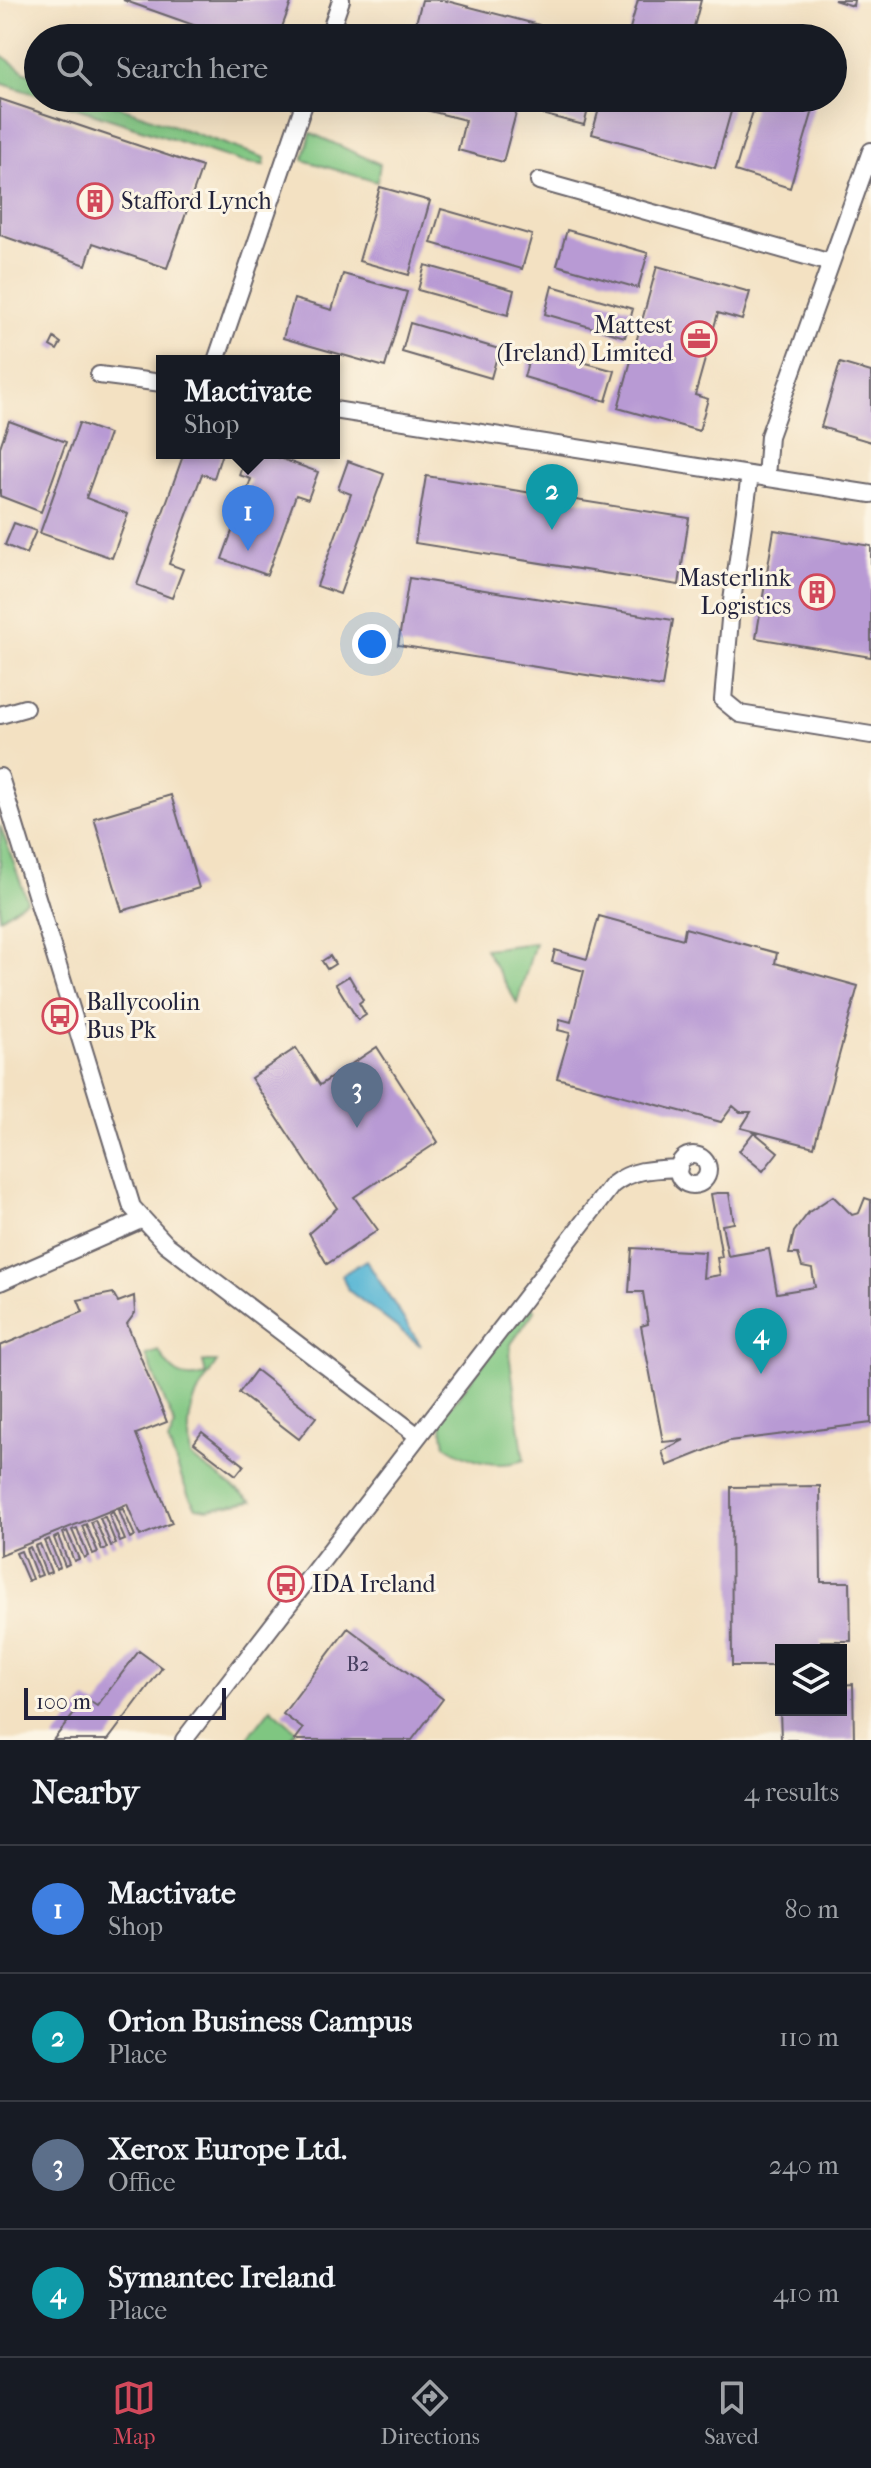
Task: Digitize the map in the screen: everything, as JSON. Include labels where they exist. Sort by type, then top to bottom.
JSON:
[{"type":"street","points":[[333,24],[341,0]]},
{"type":"street","points":[[218,355],[301,112]]},
{"type":"street","points":[[871,151],[769,436],[758,476],[731,608],[723,700],[740,714],[871,735]]},
{"type":"street","points":[[539,181],[831,263]]},
{"type":"street","points":[[99,375],[156,382]]},
{"type":"street","points":[[340,411],[871,494]]},
{"type":"street","points":[[0,715],[25,708]]},
{"type":"street","points":[[0,777],[123,1183],[141,1220],[166,1244],[418,1436]]},
{"type":"street","points":[[184,1740],[612,1185],[623,1176],[645,1169],[679,1168]]},
{"type":"street","points":[[0,1282],[141,1220]]},
{"type":"green space","points":[[0,54],[24,71],[24,91],[0,83]]},
{"type":"green space","points":[[89,112],[135,112],[265,158],[264,165],[242,162]]},
{"type":"green space","points":[[311,133],[380,164],[377,182],[303,160]]},
{"type":"green space","points":[[0,825],[27,900],[0,918]]},
{"type":"green space","points":[[535,943],[517,1003],[485,949]]},
{"type":"green space","points":[[529,1304],[535,1310],[511,1344],[510,1360],[524,1460],[493,1464],[463,1456],[445,1445],[441,1419]]},
{"type":"green space","points":[[159,1351],[167,1365],[183,1376],[206,1375],[203,1362],[217,1362],[192,1406],[189,1429],[191,1457],[252,1501],[208,1509],[196,1507],[168,1442],[175,1426],[146,1355]]},
{"type":"green space","points":[[271,1708],[296,1730],[288,1740],[246,1740]]},
{"type":"water","points":[[366,1260],[421,1346],[348,1290],[342,1275]]},
{"type":"building","points":[[123,0],[292,0],[283,24],[191,24]]},
{"type":"building","points":[[422,0],[443,0],[535,24],[416,24]]},
{"type":"building","points":[[638,0],[701,0],[695,24],[631,24]]},
{"type":"building","points":[[834,0],[854,0],[853,6]]},
{"type":"building","name":"Stafford Lynch","points":[[0,99],[24,107],[24,112],[39,112],[202,167],[167,268],[93,243],[86,265],[0,235]]},
{"type":"building","points":[[434,112],[516,112],[503,162],[458,150],[465,120]]},
{"type":"building","points":[[534,112],[587,112],[584,125]]},
{"type":"building","points":[[598,112],[731,112],[715,168],[592,134]]},
{"type":"building","points":[[753,112],[812,112],[790,188],[735,171]]},
{"type":"building","points":[[380,187],[430,201],[409,275],[359,261]]},
{"type":"building","points":[[441,209],[532,235],[522,269],[431,243]]},
{"type":"building","points":[[567,230],[648,253],[638,288],[557,265]]},
{"type":"building","points":[[425,265],[514,290],[508,315],[418,290]]},
{"type":"building","points":[[657,266],[750,292],[742,320],[718,313],[695,395],[708,399],[699,431],[618,408]]},
{"type":"building","points":[[343,274],[407,292],[385,367],[283,338],[294,299],[332,310]]},
{"type":"building","points":[[552,286],[633,309],[625,337],[545,314]]},
{"type":"building","points":[[410,323],[499,349],[491,378],[402,352]]},
{"type":"building","points":[[54,338],[61,343],[57,350],[50,346]]},
{"type":"building","points":[[532,348],[615,371],[606,401],[524,377]]},
{"type":"building","points":[[840,363],[871,372],[871,442],[821,427]]},
{"type":"building","points":[[9,421],[66,442],[41,512],[0,496],[0,447]]},
{"type":"building","points":[[79,423],[109,434],[86,498],[128,514],[112,558],[40,533]]},
{"type":"building","points":[[182,459],[220,459],[214,478],[202,474],[169,564],[183,569],[172,598],[137,585]]},
{"type":"building","points":[[245,459],[282,459],[318,472],[308,499],[296,495],[267,575],[222,559],[251,479],[239,475]]},
{"type":"building","points":[[348,461],[384,474],[340,594],[317,586],[351,494],[338,489]]},
{"type":"building","points":[[426,476],[689,518],[679,585],[415,543]]},
{"type":"building","points":[[14,523],[36,531],[26,554],[5,545]]},
{"type":"building","name":"Masterlink Logistics","points":[[774,530],[871,546],[871,657],[756,638]]},
{"type":"building","points":[[409,578],[673,620],[662,687],[398,645]]},
{"type":"building","points":[[171,795],[199,888],[122,911],[94,818]]},
{"type":"building","points":[[599,916],[683,939],[685,928],[777,953],[775,963],[858,986],[814,1147],[741,1128],[751,1112],[740,1112],[733,1106],[721,1122],[557,1078],[570,1033],[558,1030],[560,1019],[571,1022],[584,971],[552,962],[555,950],[587,959]]},
{"type":"building","points":[[330,956],[335,964],[327,969],[322,961]]},
{"type":"building","points":[[349,976],[363,1000],[359,1003],[366,1015],[358,1020],[336,984]]},
{"type":"building","points":[[377,1047],[438,1142],[354,1197],[378,1230],[327,1264],[309,1233],[337,1208],[251,1078],[296,1048],[320,1085]]},
{"type":"building","points":[[754,1132],[778,1152],[763,1171],[739,1151]]},
{"type":"building","points":[[729,1193],[734,1223],[722,1225],[728,1256],[769,1249],[777,1293],[815,1287],[812,1269],[802,1267],[798,1254],[789,1254],[794,1232],[809,1212],[833,1196],[852,1215],[859,1213],[865,1198],[871,1200],[871,1423],[729,1441],[667,1466],[662,1451],[684,1440],[663,1442],[641,1326],[648,1324],[643,1292],[629,1292],[632,1248],[705,1252],[703,1278],[720,1275],[717,1258],[722,1257],[711,1194]]},
{"type":"building","points":[[113,1293],[118,1302],[134,1296],[135,1313],[127,1324],[167,1422],[136,1434],[172,1523],[140,1536],[127,1504],[0,1555],[0,1346],[83,1312],[78,1300]]},
{"type":"building","points":[[256,1370],[316,1417],[299,1439],[239,1393]]},
{"type":"building","points":[[202,1432],[244,1465],[236,1475],[194,1443]]},
{"type":"building","points":[[820,1486],[821,1582],[850,1582],[851,1641],[775,1644],[775,1666],[732,1666],[731,1487]]},
{"type":"building","points":[[123,1509],[135,1536],[130,1538],[119,1510]]},
{"type":"building","points":[[113,1512],[125,1540],[120,1542],[109,1514]]},
{"type":"building","points":[[105,1517],[116,1544],[111,1546],[100,1518]]},
{"type":"building","points":[[95,1520],[107,1548],[102,1550],[91,1522]]},
{"type":"building","points":[[86,1524],[98,1552],[93,1554],[82,1526]]},
{"type":"building","points":[[77,1528],[88,1556],[84,1558],[72,1530]]},
{"type":"building","points":[[67,1531],[79,1559],[74,1561],[63,1533]]},
{"type":"building","points":[[58,1536],[69,1564],[65,1566],[54,1538]]},
{"type":"building","points":[[49,1539],[60,1567],[56,1569],[44,1541]]},
{"type":"building","points":[[40,1544],[51,1572],[46,1574],[35,1546]]},
{"type":"building","points":[[30,1547],[42,1575],[37,1577],[26,1549]]},
{"type":"building","points":[[21,1551],[32,1579],[28,1581],[16,1553]]},
{"type":"building","points":[[348,1628],[443,1699],[412,1740],[295,1740],[303,1729],[283,1714]]},
{"type":"building","points":[[139,1651],[162,1668],[108,1740],[53,1740],[86,1699],[97,1706]]},
{"type":"building","points":[[847,1684],[853,1684],[854,1740],[781,1740],[780,1716],[847,1716]]},
{"type":"place","name":"Stafford Lynch","points":[[95,201]]},
{"type":"place","name":"Mattest (Ireland) Limited","points":[[699,339]]},
{"type":"place","name":"Orion Business Campus","points":[[552,530]]},
{"type":"place","name":"Mactivate","points":[[248,551]]},
{"type":"place","name":"Masterlink Logistics","points":[[817,592]]},
{"type":"place","name":"Ballycoolin Bus Pk","points":[[60,1016]]},
{"type":"place","name":"Xerox Europe Ltd.","points":[[357,1128]]},
{"type":"place","name":"Symantec Ireland","points":[[761,1374]]},
{"type":"place","name":"IDA Ireland","points":[[286,1584]]}]
